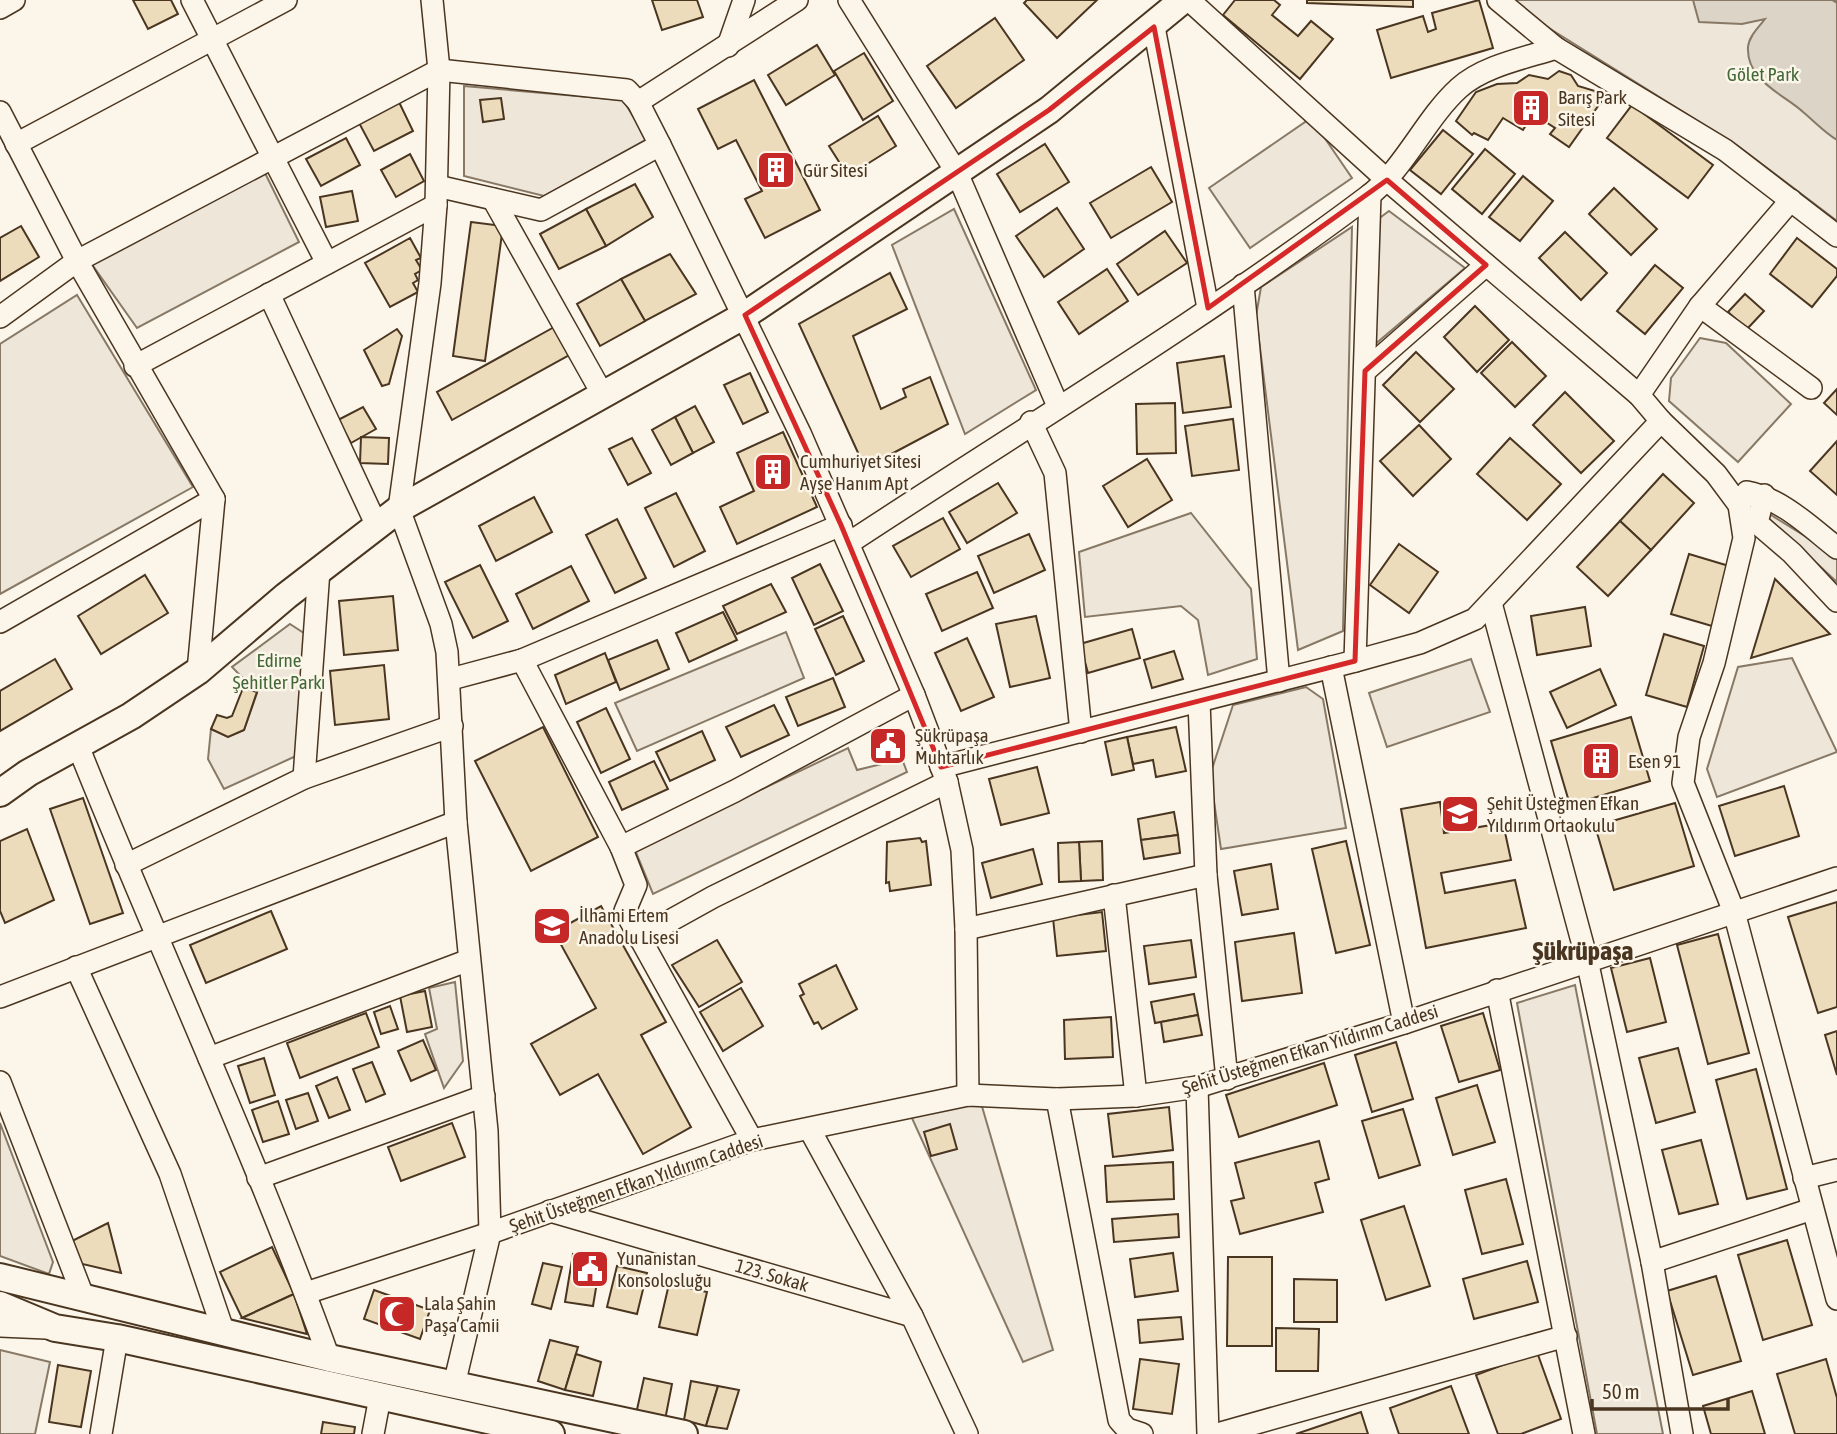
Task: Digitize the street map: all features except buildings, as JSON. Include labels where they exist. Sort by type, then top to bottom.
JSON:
[{"type":"main road","points":[[0,793],[131,716],[198,671],[319,570],[399,509],[745,315],[957,173],[1049,110],[1154,27],[1183,0]]},
{"type":"main road","points":[[0,1277],[329,1358],[684,1434]]},
{"type":"main road","points":[[0,1305],[55,1328],[117,1338],[551,1434]]},
{"type":"street","points":[[0,8],[14,0]]},
{"type":"street","points":[[191,0],[274,155],[327,263]]},
{"type":"street","points":[[16,144],[286,0]]},
{"type":"street","points":[[432,0],[439,70],[437,196],[430,283],[399,509],[441,624],[451,679],[456,822],[484,1096],[490,1233],[454,1385]]},
{"type":"street","points":[[727,46],[744,0]]},
{"type":"street","points":[[638,102],[797,0]]},
{"type":"street","points":[[849,0],[957,173],[1058,406]]},
{"type":"street","points":[[1189,0],[1387,180],[1639,395],[1661,421],[1716,474],[1739,505],[1744,538],[1714,663],[1689,737],[1683,783],[1734,912],[1837,1299]]},
{"type":"street","points":[[1499,0],[1556,48],[1724,150],[1837,236]]},
{"type":"street","points":[[1154,27],[1208,308]]},
{"type":"street","points":[[451,679],[522,660],[845,534],[1058,406],[1243,285],[1370,195],[1387,180],[1427,124],[1460,86],[1487,71],[1556,48]]},
{"type":"street","points":[[0,317],[77,261],[439,70],[627,90],[638,102],[745,315],[845,534],[914,695],[944,774],[962,850],[968,1096]]},
{"type":"street","points":[[0,112],[135,366],[214,499],[198,671]]},
{"type":"street","points":[[135,366],[327,263],[437,196],[493,199],[541,210],[660,145]]},
{"type":"street","points":[[1355,662],[1370,195]]},
{"type":"street","points":[[493,199],[603,396]]},
{"type":"street","points":[[1639,395],[1700,306],[1791,200]]},
{"type":"street","points":[[1365,371],[1486,265]]},
{"type":"street","points":[[1243,285],[1279,681]]},
{"type":"street","points":[[269,294],[377,526]]},
{"type":"street","points":[[1700,306],[1811,388]]},
{"type":"street","points":[[639,938],[944,774],[1081,732],[1355,662],[1420,643],[1475,619],[1661,421]]},
{"type":"street","points":[[1031,422],[1055,473],[1081,732]]},
{"type":"street","points":[[1739,505],[1747,492],[1764,495],[1784,506],[1837,548]]},
{"type":"street","points":[[1764,495],[1758,523],[1793,553],[1837,601]]},
{"type":"street","points":[[0,622],[214,499]]},
{"type":"street","points":[[304,778],[319,570]]},
{"type":"street","points":[[1491,603],[1587,960],[1652,1262],[1682,1434]]},
{"type":"street","points":[[522,660],[621,847],[636,885],[625,911],[752,1140]]},
{"type":"street","points":[[1331,667],[1404,1023]]},
{"type":"street","points":[[621,847],[734,791],[914,695]]},
{"type":"street","points":[[1199,702],[1206,874],[1227,1079]]},
{"type":"street","points":[[126,865],[304,778],[452,726]]},
{"type":"street","points":[[78,746],[306,1293],[329,1358]]},
{"type":"street","points":[[0,997],[456,822]]},
{"type":"street","points":[[966,929],[1206,874]]},
{"type":"street","name":"Şehit Üsteğmen Efkan Yıldırım Caddesi","points":[[306,1293],[490,1233],[752,1140],[968,1096],[1057,1099],[1136,1096],[1197,1087],[1227,1079],[1404,1023],[1837,878]]},
{"type":"street","points":[[1114,895],[1136,1096]]},
{"type":"street","points":[[209,1058],[469,960]]},
{"type":"street","points":[[76,967],[170,1174],[223,1330]]},
{"type":"street","points":[[1497,990],[1584,1434]]},
{"type":"street","points":[[0,1082],[83,1296]]},
{"type":"street","points":[[1197,1087],[1208,1434]]},
{"type":"street","points":[[258,1178],[484,1096]]},
{"type":"street","points":[[1057,1099],[1119,1420],[1127,1429],[1142,1434]]},
{"type":"street","points":[[810,1130],[912,1316],[967,1434]]},
{"type":"street","points":[[1804,1178],[1837,1170]]},
{"type":"street","points":[[1652,1262],[1812,1209]]},
{"type":"street","name":"123. Sokak","points":[[550,1211],[912,1316]]},
{"type":"street","points":[[0,1326],[55,1328]]},
{"type":"street","points":[[1217,1434],[1566,1336]]},
{"type":"street","points":[[100,1434],[117,1338]]},
{"type":"street","points":[[373,1434],[380,1396]]},
{"type":"highlighted area","points":[[1154,27],[1208,308],[1387,180],[1486,265],[1365,371],[1355,661],[941,767],[841,525],[745,315],[1049,110]]},
{"type":"green space","name":"Gölet Park","points":[[1511,0],[1837,0],[1837,221],[1738,146],[1544,25]]},
{"type":"green space","points":[[464,86],[623,100],[647,139],[544,196],[464,176]]},
{"type":"green space","points":[[1311,118],[1352,178],[1250,248],[1209,188]]},
{"type":"green space","points":[[265,173],[299,242],[137,328],[91,263]]},
{"type":"green space","points":[[954,209],[1036,390],[965,434],[892,245]]},
{"type":"green space","points":[[1389,211],[1465,268],[1373,346],[1377,220]]},
{"type":"green space","points":[[1352,227],[1343,631],[1298,650],[1256,316],[1261,287]]},
{"type":"green space","points":[[77,295],[193,487],[0,594],[0,344]]},
{"type":"green space","points":[[1700,338],[1726,343],[1791,404],[1738,462],[1669,401],[1671,378]]},
{"type":"green space","points":[[1766,512],[1837,556],[1837,582],[1764,514]]},
{"type":"green space","points":[[1191,513],[1251,589],[1257,659],[1208,675],[1198,620],[1181,606],[1085,617],[1079,552]]},
{"type":"green space","name":"Edirne Şehitler Parkı","points":[[290,624],[316,641],[296,756],[224,789],[208,759],[211,729],[228,737],[244,730],[257,693],[232,667]]},
{"type":"green space","points":[[786,632],[804,678],[637,751],[615,703]]},
{"type":"green space","points":[[1792,658],[1837,752],[1717,797],[1707,769],[1738,667]]},
{"type":"green space","points":[[1471,659],[1490,712],[1387,747],[1369,693]]},
{"type":"green space","points":[[1306,687],[1323,699],[1346,828],[1221,849],[1210,775],[1233,705]]},
{"type":"green space","points":[[848,748],[857,770],[902,759],[907,772],[653,894],[635,850]]},
{"type":"green space","points":[[455,982],[463,1061],[444,1088],[425,1034],[437,1029],[429,988]]},
{"type":"green space","points":[[1575,985],[1663,1434],[1597,1434],[1517,1003]]},
{"type":"green space","points":[[981,1103],[1053,1350],[1023,1362],[911,1116]]},
{"type":"green space","points":[[0,1123],[53,1262],[49,1274],[0,1256]]},
{"type":"green space","points":[[0,1350],[50,1362],[35,1434],[0,1434]]},
{"type":"shaded area","points":[[1693,0],[1832,0],[1837,3],[1837,140],[1768,86],[1753,69],[1748,47],[1765,19],[1742,24],[1699,22]]},
{"type":"place","name":"Barış Park Sitesi","points":[[1531,108]]},
{"type":"place","name":"Gür Sitesi","points":[[776,170]]},
{"type":"place","name":"Cumhuriyet Sitesi Ayşe Hanım Apt","points":[[773,472]]},
{"type":"place","name":"Şükrüpaşa Muhtarlık","points":[[888,746]]},
{"type":"place","name":"Esen 91","points":[[1601,761]]},
{"type":"place","name":"Şehit Üsteğmen Efkan Yıldırım Ortaokulu","points":[[1460,814]]},
{"type":"place","name":"İlhami Ertem Anadolu Lisesi","points":[[552,926]]},
{"type":"place","name":"Yunanistan Konsolosluğu","points":[[590,1269]]},
{"type":"place","name":"Lala Şahin Paşa Camii","points":[[397,1314]]},
{"type":"district","name":"Şükrüpaşa","points":[[1583,951]]}]
